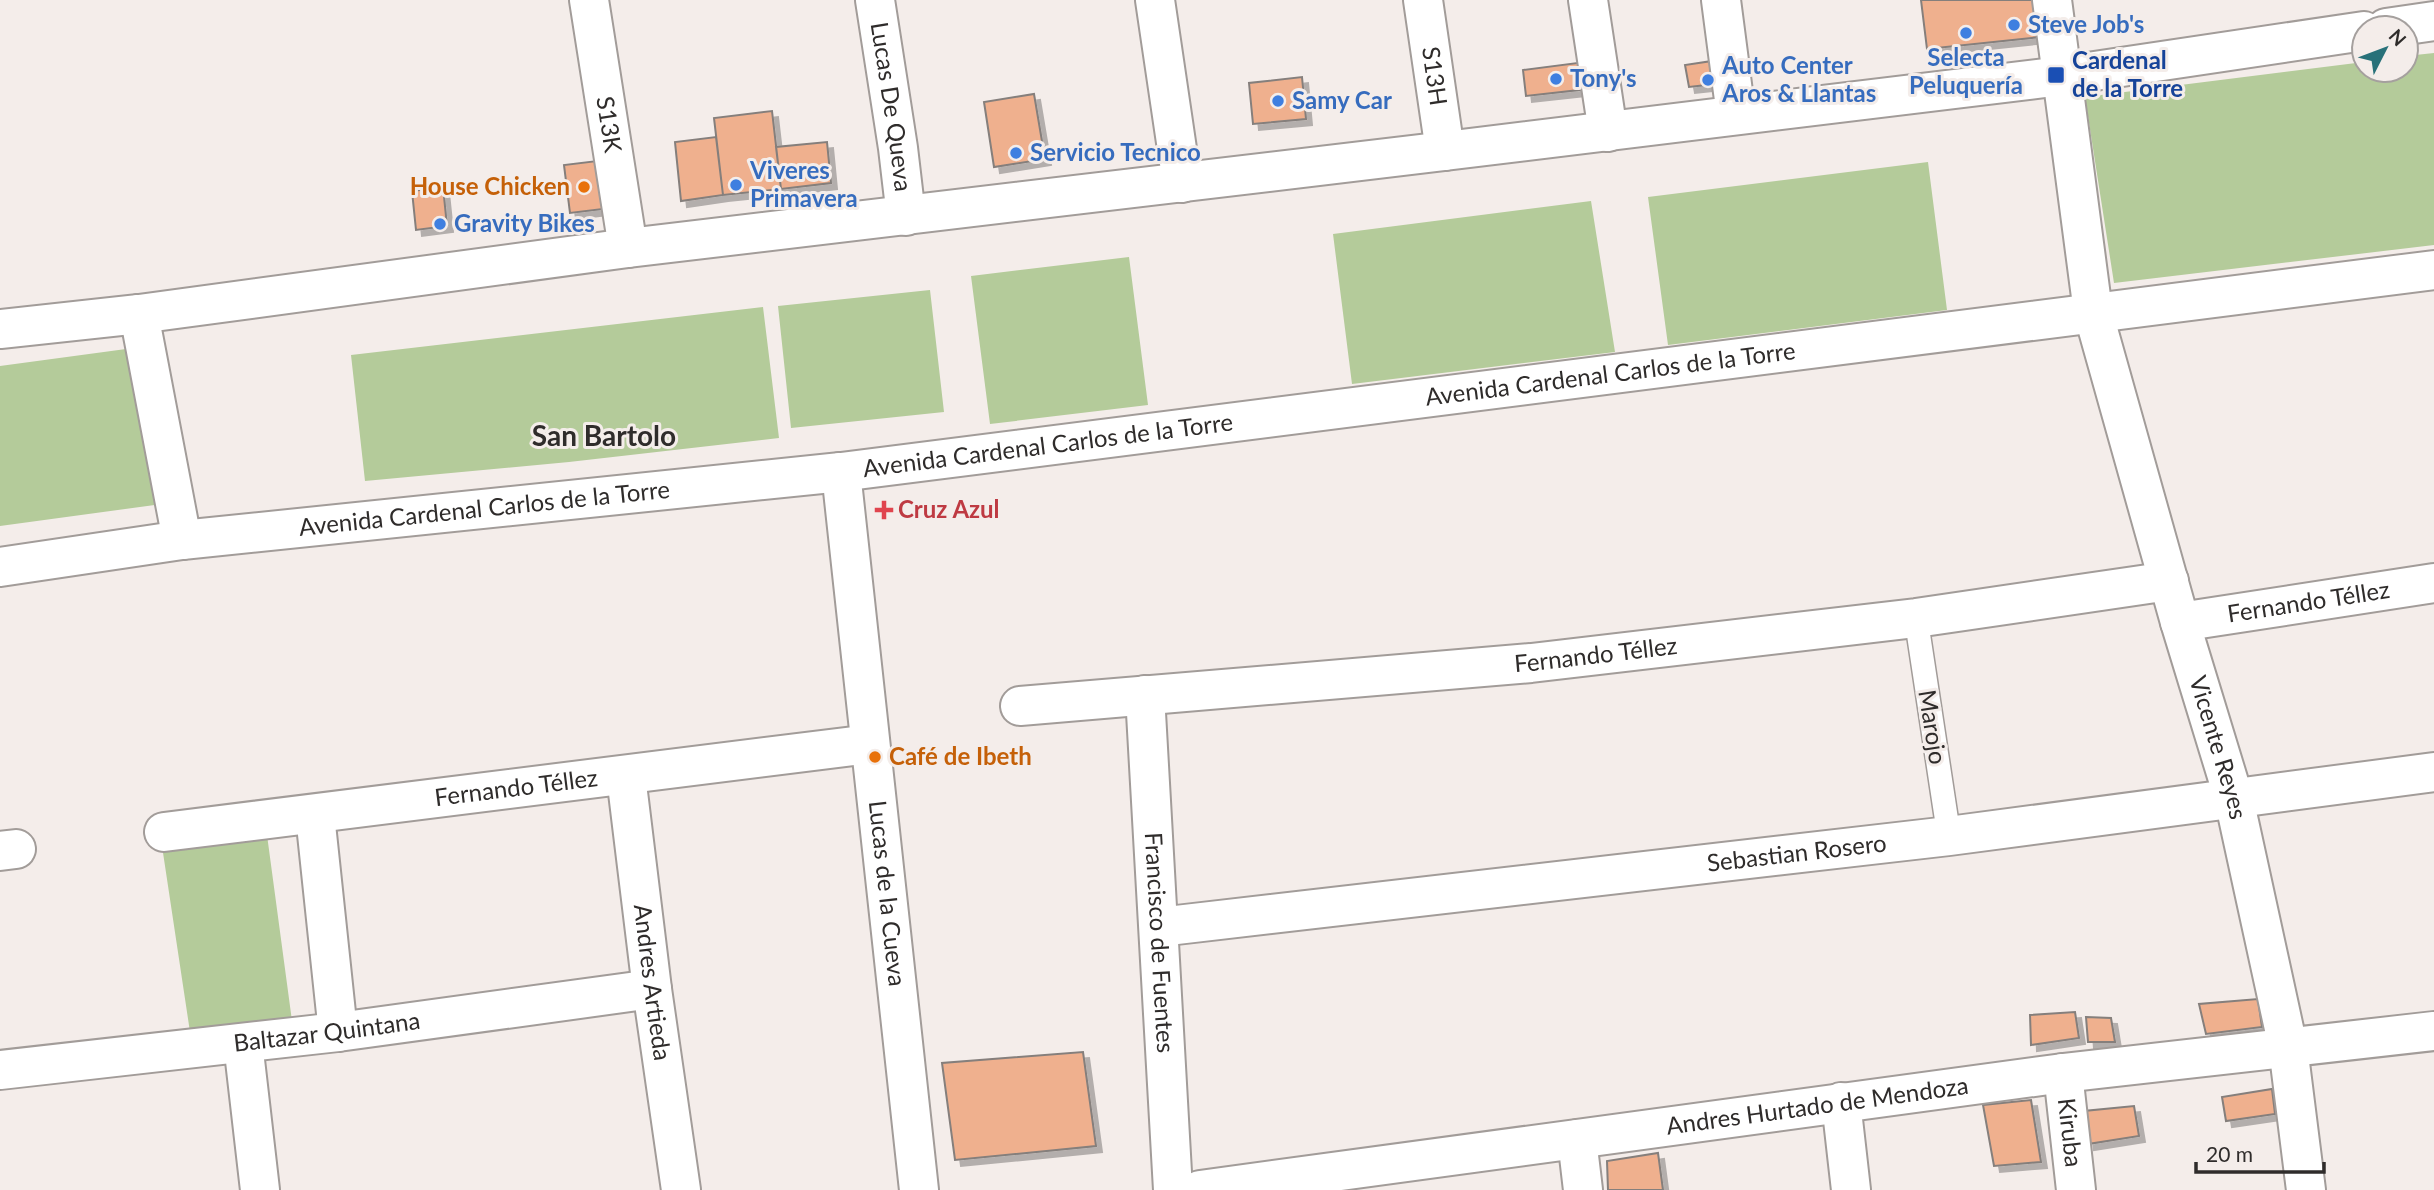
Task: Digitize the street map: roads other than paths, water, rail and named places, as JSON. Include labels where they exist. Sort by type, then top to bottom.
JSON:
[{"type":"street","name":"S13K","points":[[589,0],[628,248]]},
{"type":"street","name":"Lucas De Queva","points":[[875,0],[906,216]]},
{"type":"street","points":[[1155,0],[1182,183]]},
{"type":"street","name":"S13H","points":[[1423,0],[1445,151]]},
{"type":"street","points":[[1588,0],[1608,131]]},
{"type":"street","points":[[1721,0],[1737,115]]},
{"type":"street","points":[[2052,0],[2094,312]]},
{"type":"street","points":[[0,329],[139,314],[628,248],[2062,76],[2350,33]]},
{"type":"street","name":"Avenida Cardenal Carlos de la Torre","points":[[0,566],[182,540],[841,472],[2434,270]]},
{"type":"street","name":"Vicente Reyes","points":[[2094,312],[2180,622],[2234,799],[2288,1047],[2306,1190]]},
{"type":"street","points":[[139,314],[182,540]]},
{"type":"street","name":"Lucas de la Cueva","points":[[841,472],[919,1190]]},
{"type":"street","name":"Fernando Téllez","points":[[1020,706],[1531,663],[1916,618],[2169,581]]},
{"type":"street","name":"Fernando Téllez","points":[[2180,622],[2434,583]]},
{"type":"street","name":"Francisco de Fuentes","points":[[1144,695],[1173,1190]]},
{"type":"street","name":"Fernando Téllez","points":[[163,832],[870,744]]},
{"type":"street","name":"Sebastian Rosero","points":[[1159,927],[1949,836],[2434,772]]},
{"type":"street","name":"Andres Artieda","points":[[626,776],[652,989],[681,1190]]},
{"type":"street","points":[[315,814],[338,1032]]},
{"type":"street","name":"Baltazar Quintana","points":[[0,1070],[338,1032],[652,989]]},
{"type":"street","name":"Andres Hurtado de Mendoza","points":[[1200,1190],[1370,1179],[1577,1139],[1841,1102],[2063,1073],[2434,1031]]},
{"type":"street","points":[[243,1043],[260,1190]]},
{"type":"street","name":"Kiruba","points":[[2063,1073],[2076,1190]]},
{"type":"street","points":[[1841,1102],[1851,1190]]},
{"type":"street","points":[[1577,1139],[1583,1190]]},
{"type":"lane","name":"Marojo","points":[[1916,618],[1949,836]]},
{"type":"place","name":"Steve Job's","points":[[2014,25]]},
{"type":"place","name":"Selecta Peluquería","points":[[1966,33]]},
{"type":"place","name":"Cardenal de la Torre","points":[[2056,75]]},
{"type":"place","name":"Tony's","points":[[1556,79]]},
{"type":"place","name":"Auto Center Aros & Llantas","points":[[1708,80]]},
{"type":"place","name":"Samy Car","points":[[1278,101]]},
{"type":"place","name":"Servicio Tecnico","points":[[1016,153]]},
{"type":"place","name":"Viveres Primavera","points":[[736,185]]},
{"type":"place","name":"House Chicken","points":[[584,187]]},
{"type":"place","name":"Gravity Bikes","points":[[440,224]]},
{"type":"place","name":"Cruz Azul","points":[[884,510]]},
{"type":"place","name":"Café de Ibeth","points":[[875,757]]},
{"type":"district","name":"San Bartolo","points":[[604,436]]}]
